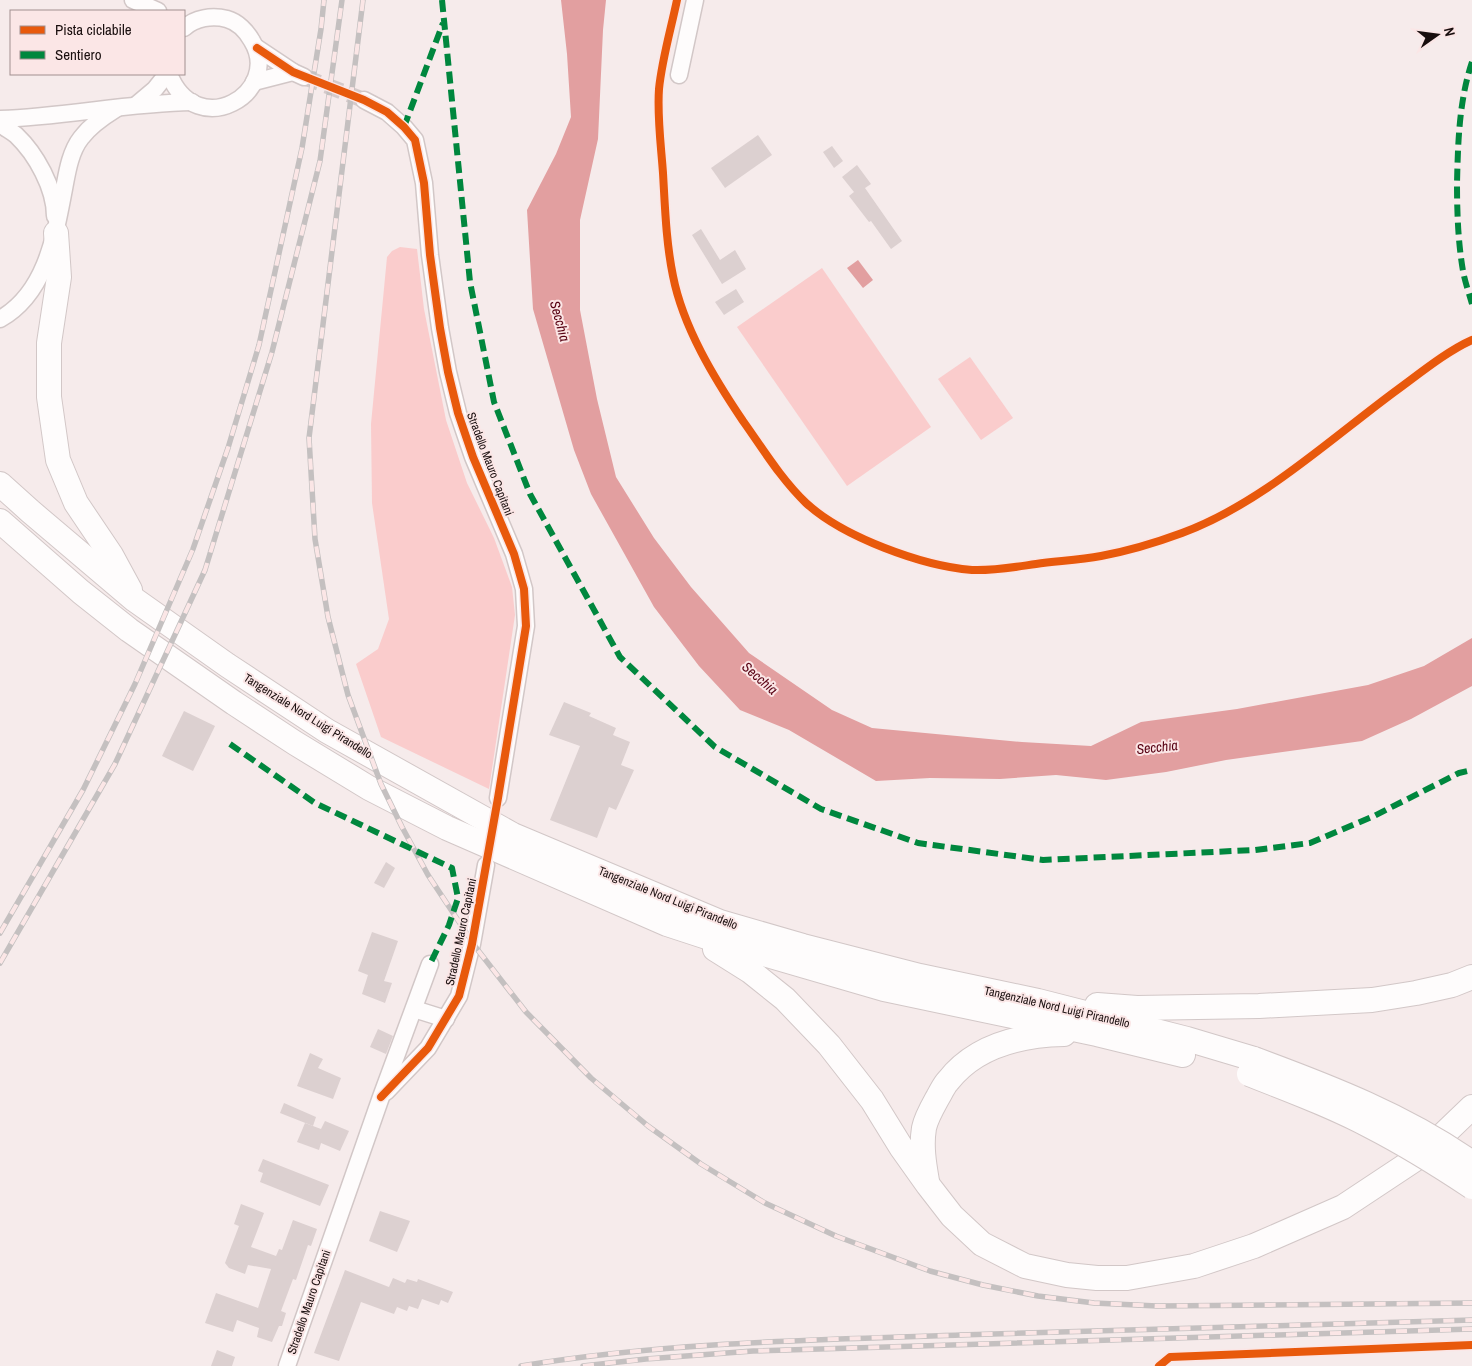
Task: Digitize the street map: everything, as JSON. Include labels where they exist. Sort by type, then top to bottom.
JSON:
[{"type":"highway","points":[[56,233],[59,277],[49,343],[49,397],[58,460],[76,503],[111,555],[135,600]]},
{"type":"highway","name":"Tangenziale Nord Luigi Pirandello","points":[[0,484],[30,512],[135,600],[227,665],[327,731],[513,835],[720,922],[803,946],[920,976],[1038,1001],[1187,1039],[1252,1067],[1307,1097],[1369,1125],[1472,1187]]},
{"type":"highway","name":"Tangenziale Nord Luigi Pirandello","points":[[0,521],[81,592],[130,630],[234,703],[369,788],[447,828],[667,924],[719,942],[884,989],[1097,1034],[1182,1055],[1252,1067],[1310,1080],[1375,1107],[1452,1149],[1472,1163]]},
{"type":"highway","points":[[667,924],[724,954],[750,971],[785,1000],[829,1045],[872,1100],[901,1147],[952,1216],[982,1244],[1025,1266],[1067,1275],[1127,1278],[1194,1266],[1254,1246],[1344,1207],[1423,1154],[1472,1107]]},
{"type":"highway","points":[[1038,1001],[1137,1008],[1259,1006],[1372,1000],[1452,985],[1472,977]]},
{"type":"highway","points":[[928,1185],[923,1158],[924,1128],[934,1104],[948,1081],[971,1058],[1002,1042],[1047,1034],[1097,1034]]},
{"type":"street","points":[[679,75],[695,0]]},
{"type":"street","points":[[138,5],[155,10]]},
{"type":"street","points":[[185,24],[208,17],[229,19],[246,31],[257,48],[299,74],[254,82]]},
{"type":"street","points":[[169,75],[181,95],[205,107],[220,108],[234,103],[246,94],[254,82],[259,66],[257,48]]},
{"type":"street","points":[[136,105],[155,89],[167,75]]},
{"type":"street","name":"Stradello Mauro Capitani","points":[[364,100],[387,112],[415,140],[424,183],[430,255],[448,372],[458,413],[473,457],[514,554],[524,589],[526,626],[498,798]]},
{"type":"street","points":[[0,119],[116,109],[136,105],[192,102]]},
{"type":"street","points":[[0,319],[11,312],[29,292],[44,267],[56,233],[67,173],[73,153],[80,139],[97,121],[116,109]]},
{"type":"street","points":[[0,124],[16,136],[37,161],[51,192],[55,210],[56,233]]},
{"type":"street","name":"Stradello Mauro Capitani","points":[[381,1097],[428,1048],[459,996],[472,944],[486,865]]},
{"type":"street","name":"Stradello Mauro Capitani","points":[[287,1366],[381,1097],[430,964]]},
{"type":"street","points":[[414,1009],[446,1019]]},
{"type":"shaded area","points":[[400,247],[417,249],[424,309],[446,420],[467,483],[494,538],[512,587],[515,615],[489,789],[381,737],[356,664],[378,649],[389,619],[372,503],[371,424],[387,257],[392,251]]},
{"type":"shaded area","points":[[822,268],[931,427],[847,486],[737,327]]},
{"type":"shaded area","points":[[970,357],[1013,418],[981,440],[938,379]]},
{"type":"water","name":"Secchia","points":[[561,0],[606,0],[598,139],[580,220],[580,310],[597,399],[616,477],[654,538],[691,587],[749,653],[832,710],[872,728],[1022,742],[1091,746],[1141,722],[1237,709],[1368,685],[1424,666],[1472,638],[1472,686],[1411,719],[1362,741],[1226,760],[1166,772],[1106,780],[1056,775],[1000,779],[930,778],[876,781],[789,730],[740,710],[699,666],[654,607],[591,494],[574,450],[533,309],[527,210],[556,154],[571,117]]},
{"type":"water","points":[[858,260],[873,280],[863,288],[847,268]]},
{"type":"building","points":[[758,135],[772,155],[725,188],[711,168]]},
{"type":"building","points":[[832,146],[843,161],[834,168],[823,152]]},
{"type":"building","points":[[857,165],[871,184],[865,188],[902,241],[891,249],[871,221],[869,222],[849,196],[854,192],[842,177]]},
{"type":"building","points":[[701,229],[720,260],[735,250],[746,269],[722,284],[692,235]]},
{"type":"building","points":[[736,289],[744,302],[724,315],[715,302]]},
{"type":"building","points":[[564,702],[591,713],[589,716],[616,728],[613,735],[630,742],[621,765],[634,770],[616,810],[609,807],[597,838],[550,820],[580,746],[549,735]]},
{"type":"building","points":[[184,711],[215,726],[193,771],[162,756]]},
{"type":"building","points":[[386,862],[395,868],[384,888],[374,883]]},
{"type":"building","points":[[372,932],[398,941],[384,981],[392,983],[385,1003],[362,994],[368,975],[358,971]]},
{"type":"building","points":[[378,1029],[393,1036],[386,1054],[370,1047]]},
{"type":"building","points":[[310,1053],[323,1059],[318,1068],[341,1078],[333,1099],[297,1086]]},
{"type":"building","points":[[284,1103],[316,1117],[313,1126],[280,1113]]},
{"type":"building","points":[[325,1121],[349,1131],[340,1151],[321,1143],[319,1150],[297,1142],[305,1123],[321,1129]]},
{"type":"building","points":[[263,1159],[329,1185],[320,1206],[260,1182],[263,1173],[258,1171]]},
{"type":"building","points":[[241,1204],[264,1213],[251,1247],[276,1256],[279,1249],[282,1250],[293,1220],[317,1229],[311,1246],[308,1245],[296,1280],[293,1279],[281,1311],[286,1313],[282,1326],[279,1326],[272,1342],[257,1337],[259,1328],[237,1320],[233,1332],[205,1323],[216,1293],[258,1308],[271,1269],[248,1265],[245,1274],[229,1268],[225,1263],[239,1226],[234,1224]]},
{"type":"building","points":[[380,1211],[410,1221],[397,1252],[369,1241]]},
{"type":"building","points":[[345,1270],[389,1287],[393,1278],[405,1283],[407,1279],[417,1282],[418,1279],[453,1292],[448,1303],[441,1300],[439,1305],[422,1299],[418,1309],[409,1306],[407,1311],[397,1307],[394,1314],[361,1302],[339,1361],[314,1353]]},
{"type":"building","points":[[217,1350],[235,1357],[232,1366],[211,1366]]},
{"type":"tunnel","points":[[304,77],[364,100]]},
{"type":"railway","points":[[0,933],[83,790],[135,684],[193,549],[228,448],[259,345],[302,148],[324,0]]},
{"type":"railway","points":[[0,963],[115,764],[205,570],[272,352],[320,161],[342,0]]},
{"type":"railway","points":[[363,0],[309,438],[315,539],[328,617],[348,695],[381,784],[428,875],[477,949],[526,1012],[591,1078],[648,1126],[701,1164],[765,1203],[836,1236],[930,1271],[983,1285],[1038,1296],[1094,1303],[1157,1306],[1472,1303]]},
{"type":"railway","points":[[521,1366],[630,1352],[740,1343],[1472,1320]]},
{"type":"railway","points":[[583,1366],[753,1351],[1472,1329]]},
{"type":"marked path","points":[[442,0],[470,282],[494,402],[530,494],[620,657],[715,747],[821,809],[918,843],[1043,860],[1255,850],[1310,843],[1374,816],[1459,773],[1472,770]]},
{"type":"marked path","points":[[404,127],[443,23]]},
{"type":"marked path","points":[[1472,62],[1462,107],[1457,183],[1461,260],[1472,304]]},
{"type":"marked path","points":[[230,744],[315,803],[452,868],[458,898],[449,925],[430,964]]},
{"type":"cycle path","points":[[677,0],[662,67],[659,89],[659,131],[669,250],[673,276],[684,314],[701,352],[721,387],[788,484],[806,503],[822,515],[841,527],[884,548],[930,563],[972,570],[988,570],[1085,559],[1131,549],[1172,537],[1211,521],[1267,488],[1320,450],[1433,363],[1472,340]]},
{"type":"cycle path","points":[[257,48],[293,72],[364,100],[387,112],[415,140],[424,183],[430,255],[448,372],[458,413],[473,457],[514,554],[524,589],[526,626],[472,944],[459,996],[428,1048],[381,1097]]},
{"type":"cycle path","points":[[1159,1366],[1170,1357],[1472,1345]]}]
